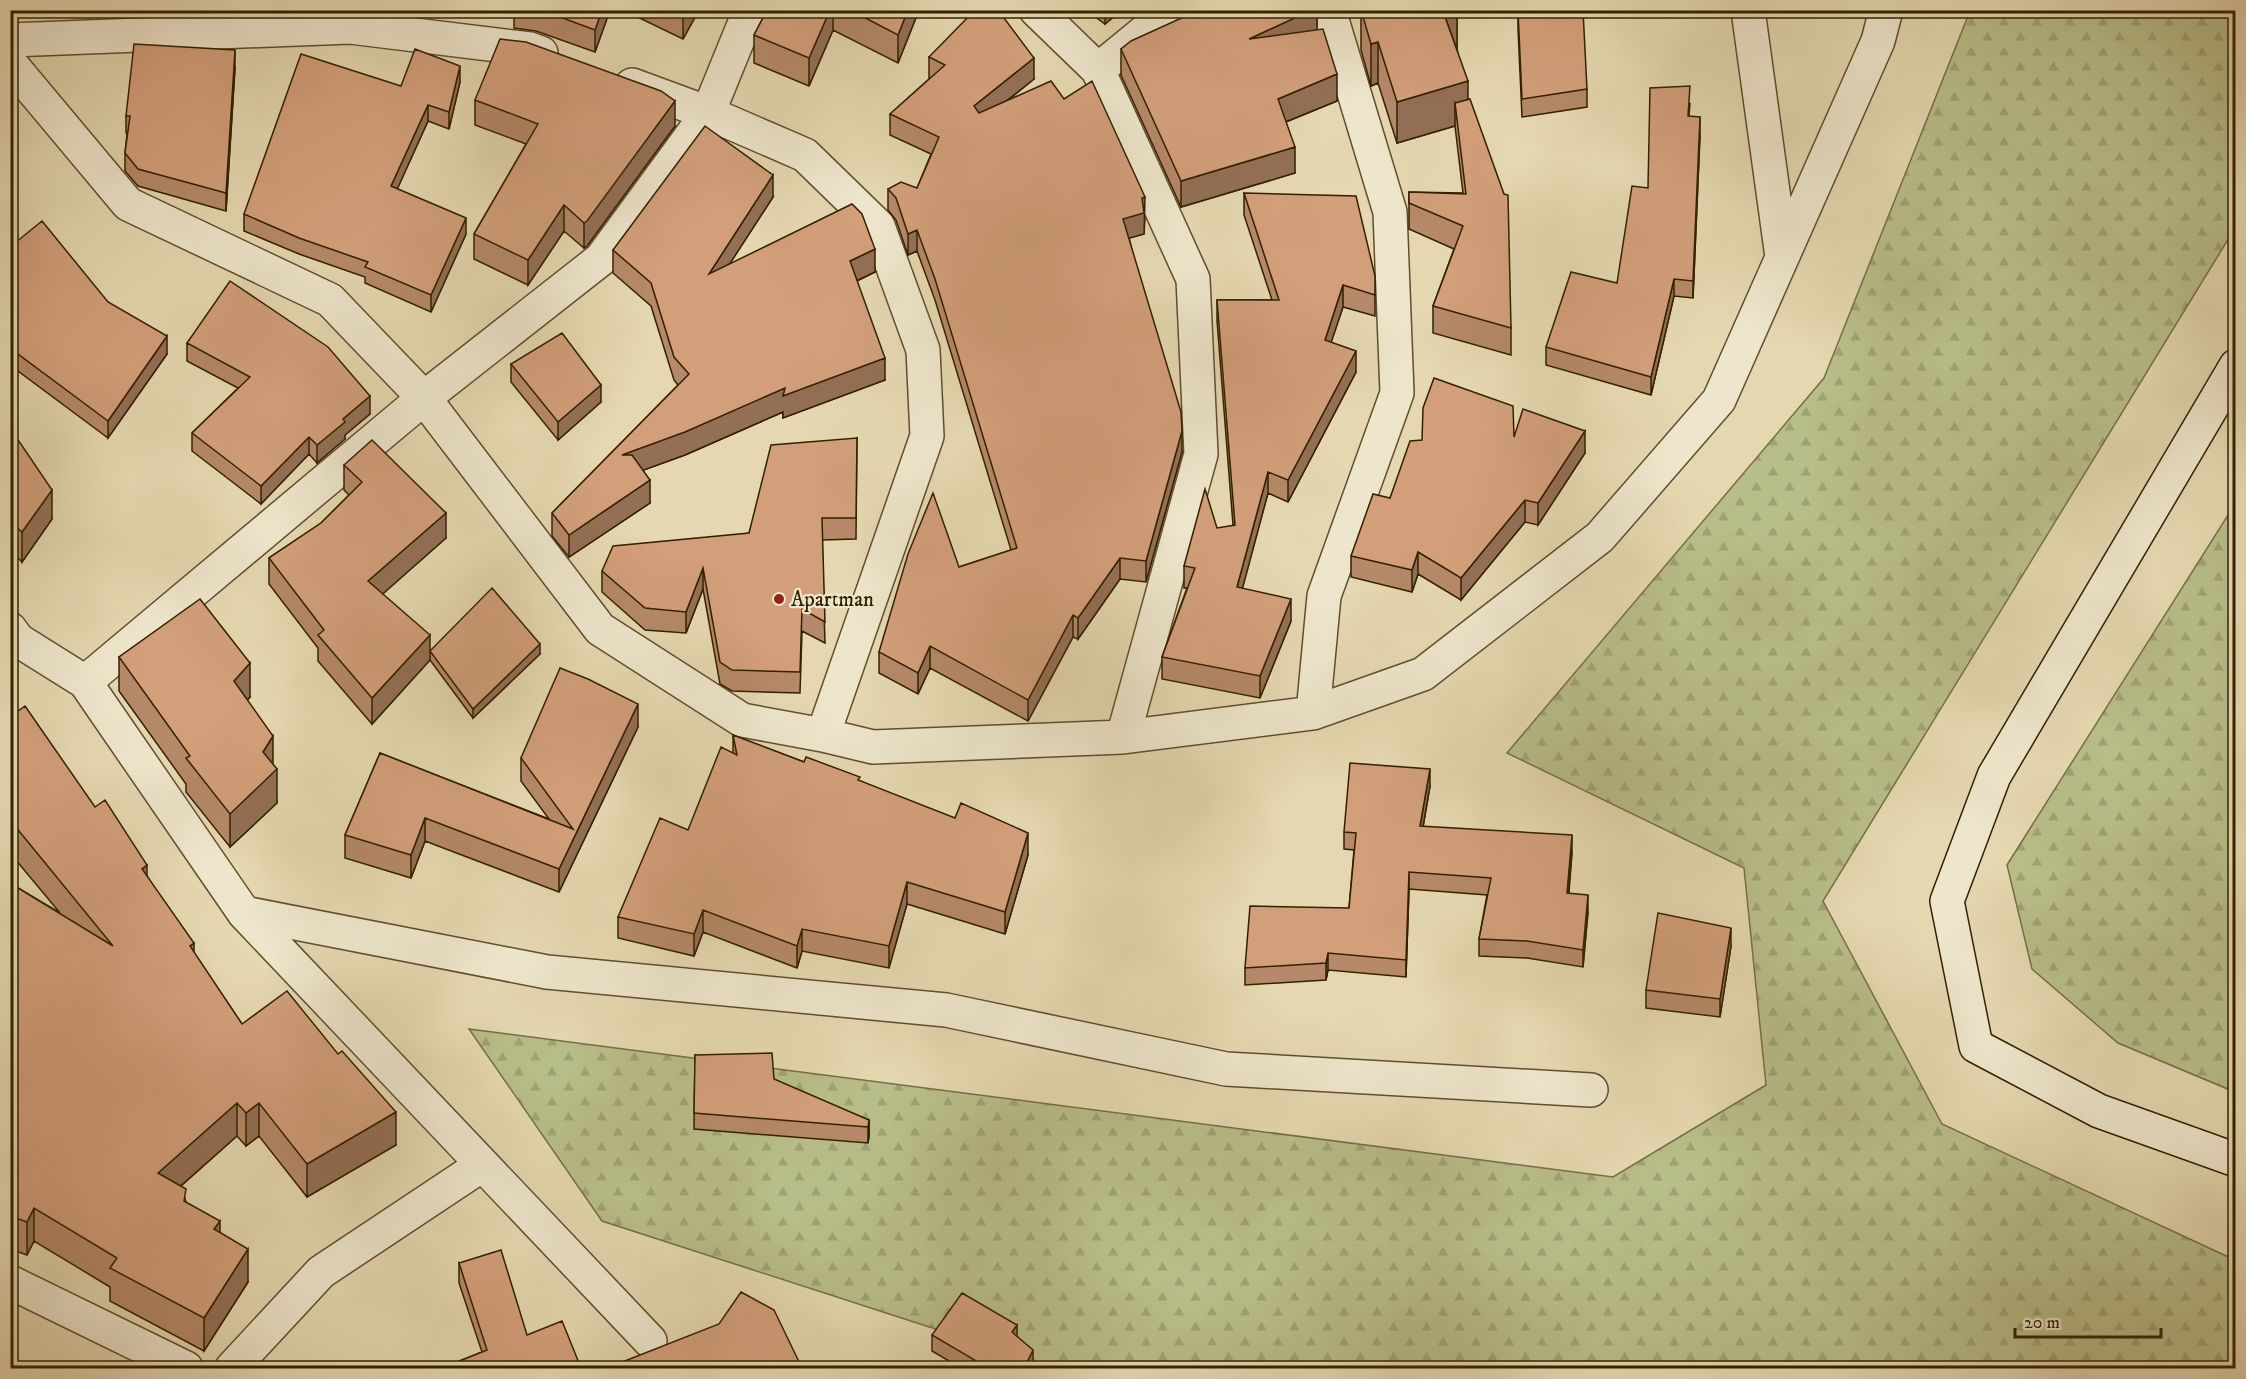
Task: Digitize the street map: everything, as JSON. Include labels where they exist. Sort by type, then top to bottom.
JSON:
[{"type":"street","points":[[84,682],[424,398],[601,259],[708,113],[750,10]]},
{"type":"street","points":[[1036,10],[1098,70],[1193,279],[1201,454],[1123,736]]},
{"type":"street","points":[[1098,70],[1171,10]]},
{"type":"street","points":[[1312,713],[1324,596],[1397,393],[1390,212],[1329,10]]},
{"type":"street","points":[[1748,10],[1782,257]]},
{"type":"street","points":[[10,63],[128,204],[330,300],[424,398],[600,629],[742,720],[873,747],[1123,736],[1312,713],[1423,674],[1600,537],[1719,400],[1878,42],[1886,10]]},
{"type":"street","points":[[10,40],[350,27],[531,49],[564,61]]},
{"type":"street","points":[[608,77],[708,113],[805,155],[878,225],[923,350],[927,436],[823,735]]},
{"type":"street","points":[[2235,366],[1994,776],[1947,901],[1976,1046],[2099,1111],[2235,1160]]},
{"type":"street","points":[[13,638],[84,682],[244,913],[650,1341]]},
{"type":"street","points":[[244,913],[547,972],[946,1010],[1226,1070],[1591,1090]]},
{"type":"street","points":[[232,1368],[321,1272],[482,1165]]},
{"type":"street","points":[[10,1282],[186,1368]]},
{"type":"green space","points":[[1970,11],[2235,11],[2235,228],[1823,901],[1942,1124],[2235,1260],[2235,1368],[1004,1368],[954,1335],[602,1221],[469,1029],[1613,1177],[1766,1085],[1744,868],[1507,753],[1824,378]]},
{"type":"green space","points":[[2235,504],[2235,1092],[2118,1043],[2032,969],[2007,865]]},
{"type":"building","points":[[541,10],[602,10],[595,30]]},
{"type":"building","points":[[671,10],[686,10],[683,16]]},
{"type":"building","points":[[767,10],[830,10],[809,58],[754,35]]},
{"type":"building","points":[[850,10],[908,10],[898,35]]},
{"type":"building","points":[[975,10],[998,10],[1034,58],[974,106],[979,113],[1051,81],[1064,99],[1092,81],[1145,197],[1142,198],[1144,213],[1123,219],[1181,412],[1182,431],[1146,561],[1120,558],[1078,618],[1073,615],[1028,700],[930,646],[918,673],[879,652],[908,554],[933,493],[959,567],[1017,548],[935,279],[917,230],[908,234],[896,198],[888,189],[901,182],[917,188],[939,137],[890,114],[945,65],[929,57]]},
{"type":"building","points":[[1199,10],[1203,17],[1219,10],[1312,10],[1249,39],[1323,29],[1337,74],[1278,99],[1295,147],[1181,181],[1121,49],[1131,41]]},
{"type":"building","points":[[1361,10],[1451,10],[1444,14],[1468,81],[1397,102],[1378,42],[1371,44]]},
{"type":"building","points":[[1583,10],[1587,89],[1522,99],[1518,11]]},
{"type":"building","points":[[500,39],[526,42],[661,91],[675,101],[587,221],[584,223],[564,205],[528,260],[474,234],[538,124],[475,100]]},
{"type":"building","points":[[134,44],[235,50],[226,193],[138,169],[125,153],[130,116],[126,116]]},
{"type":"building","points":[[415,49],[460,66],[449,112],[428,105],[391,186],[466,218],[431,295],[365,267],[368,262],[299,238],[244,214],[301,54],[401,86]]},
{"type":"building","points":[[1690,86],[1688,116],[1700,117],[1693,281],[1674,279],[1651,377],[1546,347],[1571,272],[1617,283],[1632,186],[1648,188],[1650,88]]},
{"type":"building","points":[[1470,99],[1504,194],[1508,195],[1511,328],[1433,306],[1463,226],[1409,203],[1409,192],[1466,194],[1455,103]]},
{"type":"building","points":[[705,126],[773,175],[709,274],[852,204],[862,214],[875,249],[850,261],[885,358],[783,396],[785,388],[685,432],[622,455],[632,455],[650,480],[569,535],[552,513],[689,374],[674,357],[651,283],[613,250]]},
{"type":"building","points":[[1244,193],[1356,196],[1375,276],[1375,295],[1343,285],[1325,340],[1356,351],[1288,480],[1268,472],[1237,587],[1291,599],[1260,676],[1162,657],[1195,568],[1184,566],[1205,489],[1217,528],[1235,525],[1217,300],[1279,300]]},
{"type":"building","points":[[42,221],[108,302],[167,336],[108,421],[10,348],[10,247]]},
{"type":"building","points":[[230,281],[328,347],[370,396],[343,419],[345,422],[317,445],[309,437],[261,486],[192,433],[250,377],[187,343]]},
{"type":"building","points":[[562,333],[601,385],[558,422],[511,364]]},
{"type":"building","points":[[1434,378],[1513,406],[1514,437],[1523,409],[1585,431],[1538,503],[1525,500],[1461,578],[1418,552],[1412,570],[1351,556],[1373,494],[1390,498],[1410,441],[1422,440],[1423,408]]},
{"type":"building","points":[[10,428],[52,490],[22,532],[10,521]]},
{"type":"building","points":[[857,438],[856,518],[822,518],[825,622],[802,609],[800,672],[732,670],[720,662],[703,568],[686,612],[645,608],[602,571],[613,546],[749,533],[771,445]]},
{"type":"building","points":[[372,440],[446,513],[368,581],[430,635],[372,698],[318,635],[324,630],[269,558],[321,523],[362,482],[344,465]]},
{"type":"building","points":[[492,588],[540,644],[473,709],[430,651]]},
{"type":"building","points":[[200,599],[250,663],[234,681],[273,736],[263,752],[277,769],[230,814],[186,758],[190,756],[119,657]]},
{"type":"building","points":[[560,668],[638,704],[559,869],[425,818],[411,855],[345,835],[380,753],[573,829],[521,758]]},
{"type":"building","points":[[25,706],[95,807],[105,800],[147,865],[142,869],[194,943],[190,946],[242,1024],[287,991],[338,1054],[342,1051],[396,1112],[307,1164],[259,1103],[246,1113],[237,1103],[158,1173],[186,1189],[184,1201],[220,1221],[214,1229],[248,1249],[204,1318],[110,1268],[117,1258],[34,1208],[27,1222],[10,1216],[10,883],[113,946],[10,820],[10,717]]},
{"type":"building","points":[[733,735],[804,762],[806,757],[860,777],[858,780],[955,818],[961,803],[1028,833],[1005,912],[907,882],[889,946],[802,929],[797,946],[703,910],[694,934],[618,917],[660,818],[688,830],[721,747],[737,755]]},
{"type":"building","points":[[1350,763],[1430,769],[1420,826],[1572,835],[1567,893],[1588,895],[1583,950],[1527,941],[1479,939],[1491,878],[1409,872],[1406,960],[1328,953],[1326,963],[1245,968],[1250,906],[1349,908],[1356,833],[1344,832]]},
{"type":"building","points":[[1658,913],[1731,928],[1720,999],[1646,990]]},
{"type":"building","points":[[772,1053],[774,1079],[869,1120],[868,1127],[694,1113],[695,1055]]},
{"type":"building","points":[[501,1250],[527,1335],[562,1321],[581,1368],[454,1368],[452,1364],[487,1350],[459,1263]]},
{"type":"building","points":[[741,1292],[774,1310],[802,1368],[607,1368],[719,1324]]},
{"type":"building","points":[[962,1293],[1017,1325],[1012,1332],[1033,1350],[1024,1368],[988,1368],[932,1335]]},
{"type":"place","name":"Apartman","points":[[779,599]]}]
